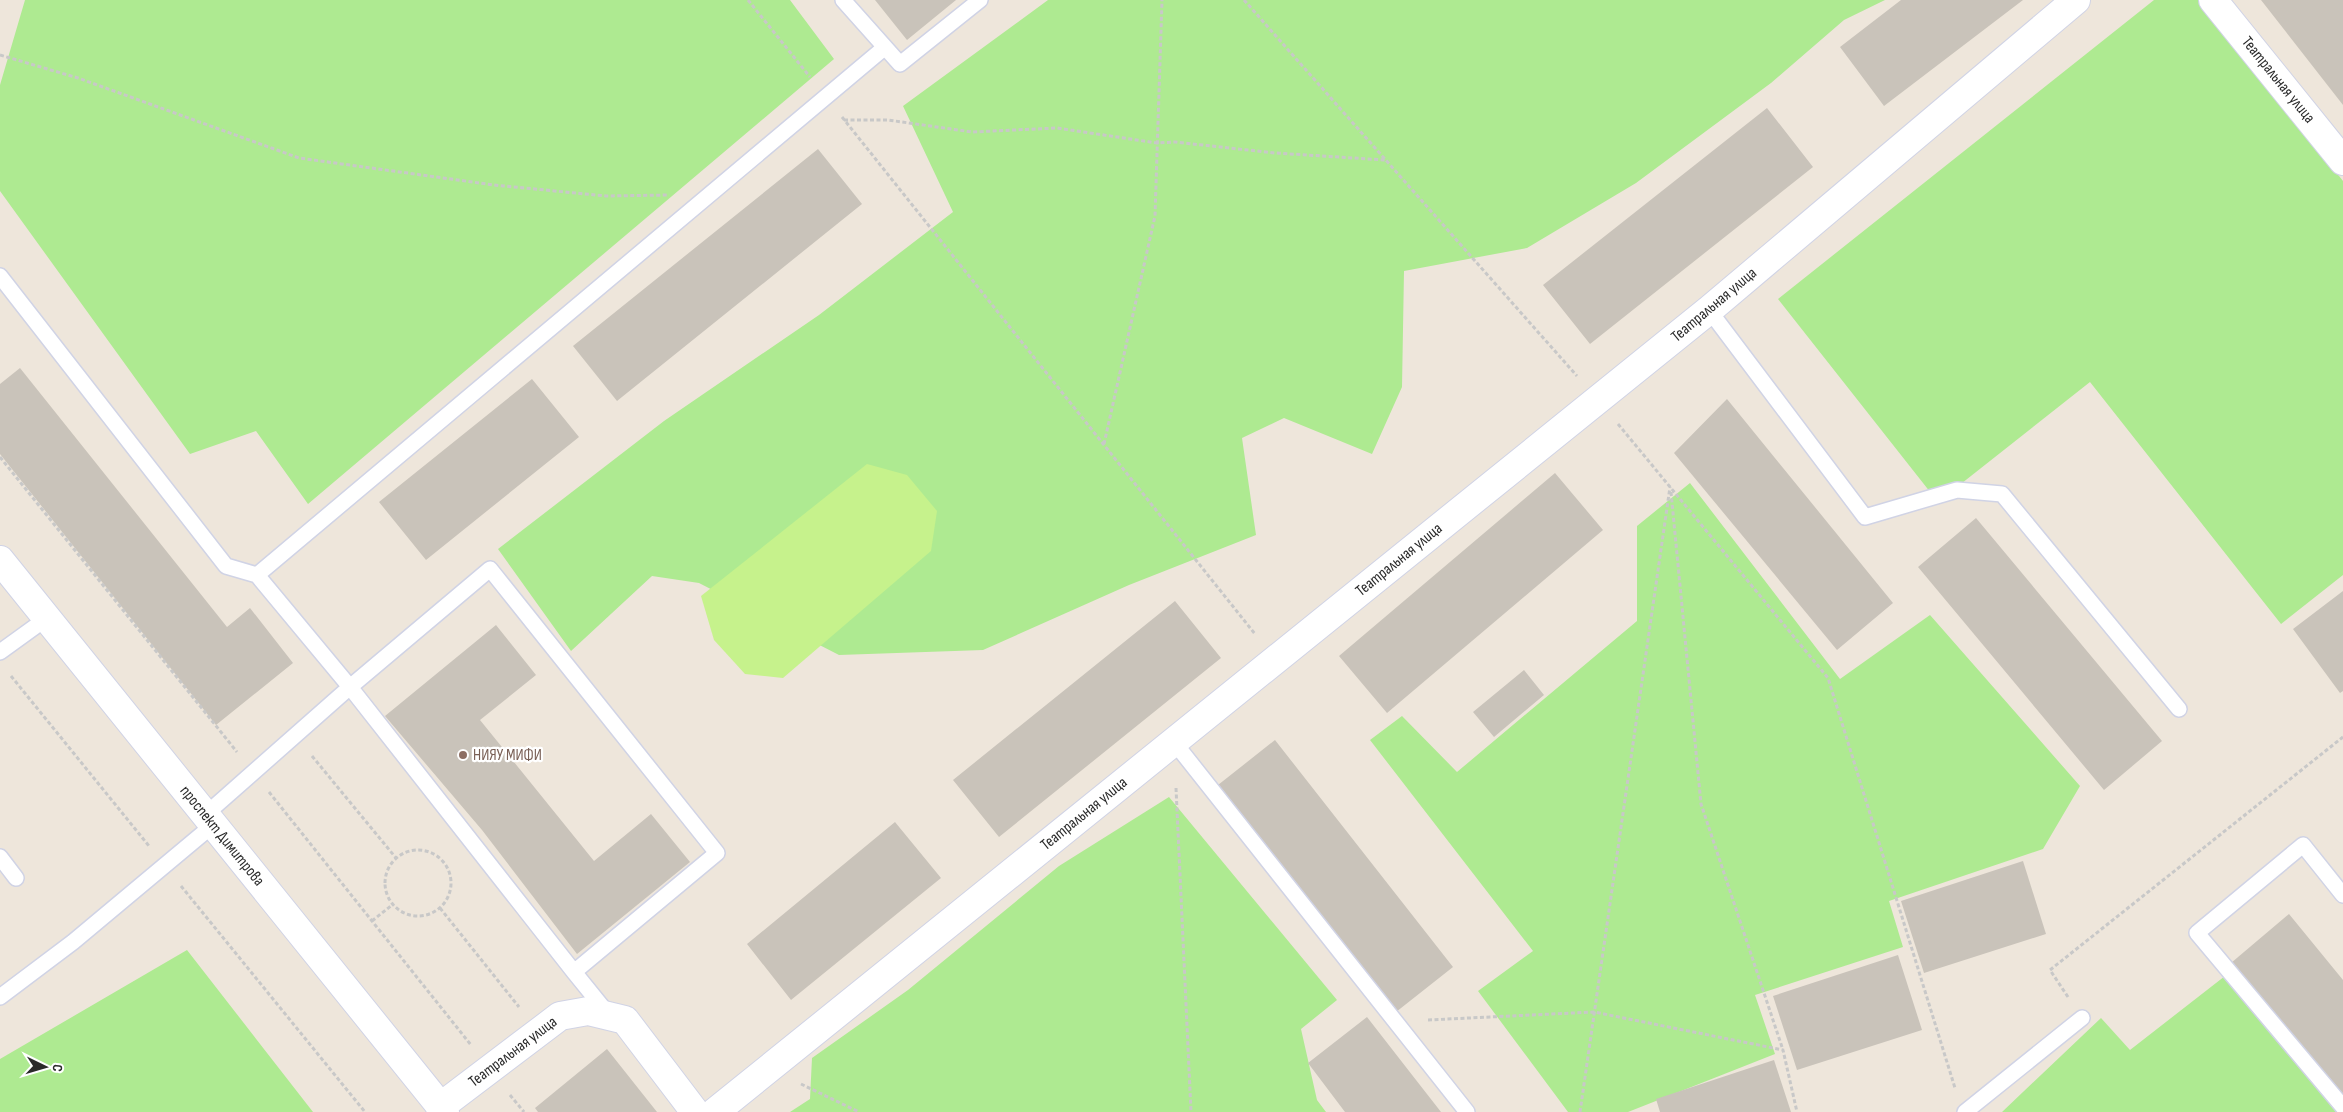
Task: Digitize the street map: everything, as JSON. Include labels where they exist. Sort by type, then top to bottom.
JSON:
[{"type":"street","name":"Театральная улица","points":[[715,1112],[1709,310],[2076,0]]},
{"type":"street","name":"Театральная улица","points":[[2213,0],[2343,160]]},
{"type":"street","name":"проспект Димитрова","points":[[0,560],[442,1109]]},
{"type":"street","name":"Театральная улица","points":[[442,1109],[560,1016],[588,1011],[624,1020],[695,1112]]},
{"type":"lane","points":[[843,0],[900,64],[980,0]]},
{"type":"lane","points":[[256,575],[884,48]]},
{"type":"lane","points":[[0,276],[226,566],[256,575],[350,687],[610,1017]]},
{"type":"lane","points":[[1709,310],[1865,517],[1957,490],[2002,494],[2179,709]]},
{"type":"lane","points":[[0,998],[73,942],[209,820],[295,735],[490,570],[717,853],[574,972]]},
{"type":"lane","points":[[0,652],[47,618]]},
{"type":"lane","points":[[1174,742],[1467,1112]]},
{"type":"lane","points":[[2343,895],[2303,845],[2197,933],[2343,1107]]},
{"type":"lane","points":[[0,857],[16,878]]},
{"type":"lane","points":[[1965,1112],[2082,1018]]},
{"type":"path","points":[[748,0],[1276,660]]},
{"type":"path","points":[[1104,445],[1154,216],[1162,0]]},
{"type":"path","points":[[1244,0],[1598,400],[1828,678],[1956,1093]]},
{"type":"path","points":[[0,56],[78,78],[299,158],[494,185],[606,196],[709,194]]},
{"type":"path","points":[[844,120],[888,120],[972,132],[1057,128],[1157,143],[1175,142],[1275,153],[1386,160]]},
{"type":"path","points":[[1580,1112],[1670,486]]},
{"type":"path","points":[[1670,486],[1701,804],[1783,1050],[1797,1112]]},
{"type":"path","points":[[295,735],[396,858]]},
{"type":"path","points":[[2082,1018],[2050,970],[2343,737]]},
{"type":"path","points":[[1174,742],[1191,1112]]},
{"type":"path","points":[[422,849],[433,853],[443,860],[451,879],[448,895],[440,908],[426,915],[410,916],[392,905],[386,895],[384,884],[386,872],[396,858],[410,850],[422,849]]},
{"type":"path","points":[[372,921],[392,905]]},
{"type":"path","points":[[440,908],[539,1032]]},
{"type":"path","points":[[1395,1021],[1594,1012],[1783,1050]]},
{"type":"path","points":[[768,1069],[859,1112]]},
{"type":"green space","points":[[25,0],[790,0],[834,59],[308,504],[256,431],[190,454],[0,191],[0,85]]},
{"type":"green space","points":[[1048,0],[1885,0],[1844,20],[1771,83],[1636,183],[1527,248],[1404,271],[1402,387],[1372,454],[1284,418],[1242,438],[1256,535],[1129,585],[983,650],[839,655],[699,583],[652,576],[571,651],[498,549],[664,421],[819,315],[953,212],[903,106]]},
{"type":"green space","points":[[2154,0],[2199,0],[2343,181],[2343,575],[2281,624],[2090,382],[1938,502],[1778,299]]},
{"type":"green space","points":[[867,464],[907,475],[937,511],[931,551],[783,678],[745,674],[714,640],[701,596]]},
{"type":"green space","points":[[1690,483],[1840,679],[1930,615],[2080,786],[2043,849],[1889,901],[1903,947],[1755,995],[1775,1054],[1628,1112],[1568,1112],[1478,991],[1533,951],[1370,740],[1402,716],[1457,772],[1637,621],[1637,526]]},
{"type":"green space","points":[[1169,797],[1337,1000],[1301,1029],[1317,1100],[1326,1112],[790,1112],[810,1099],[812,1058],[908,990],[1059,866]]},
{"type":"green space","points":[[187,950],[313,1112],[0,1112],[0,1059]]},
{"type":"green space","points":[[2225,976],[2342,1112],[2002,1112],[2101,1018],[2130,1050]]},
{"type":"building","points":[[875,0],[956,0],[907,40]]},
{"type":"building","points":[[1901,0],[2023,0],[1884,106],[1840,47]]},
{"type":"building","points":[[2261,0],[2343,0],[2343,105],[2318,73]]},
{"type":"building","points":[[1767,108],[1813,167],[1590,344],[1543,285]]},
{"type":"building","points":[[818,149],[862,204],[617,401],[573,346]]},
{"type":"building","points":[[20,368],[227,627],[250,608],[293,663],[216,725],[0,454],[0,384]]},
{"type":"building","points":[[532,379],[579,437],[426,560],[379,502]]},
{"type":"building","points":[[1727,399],[1893,603],[1837,650],[1674,453]]},
{"type":"building","points":[[1555,473],[1603,530],[1387,713],[1339,656]]},
{"type":"building","points":[[1976,518],[2162,741],[2104,790],[1918,567]]},
{"type":"building","points":[[2343,591],[2343,691],[2340,693],[2293,629]]},
{"type":"building","points":[[1175,601],[1221,658],[999,837],[953,780]]},
{"type":"building","name":"НИЯУ МИФИ","points":[[496,625],[536,675],[480,720],[594,861],[651,814],[690,862],[577,954],[482,830],[385,716]]},
{"type":"building","points":[[1524,670],[1544,695],[1494,737],[1473,712]]},
{"type":"building","points":[[1275,740],[1453,967],[1396,1012],[1218,785]]},
{"type":"building","points":[[895,822],[941,878],[791,1000],[747,944]]},
{"type":"building","points":[[2023,861],[2046,934],[1924,973],[1901,901]]},
{"type":"building","points":[[2289,914],[2343,980],[2343,1098],[2231,963]]},
{"type":"building","points":[[1898,955],[1922,1030],[1797,1070],[1773,996]]},
{"type":"building","points":[[1367,1017],[1441,1112],[1345,1112],[1308,1063]]},
{"type":"building","points":[[607,1049],[657,1112],[538,1112],[535,1108]]},
{"type":"building","points":[[1774,1060],[1791,1112],[1660,1112],[1656,1099]]},
{"type":"place","name":"НИЯУ МИФИ","points":[[463,755]]}]
